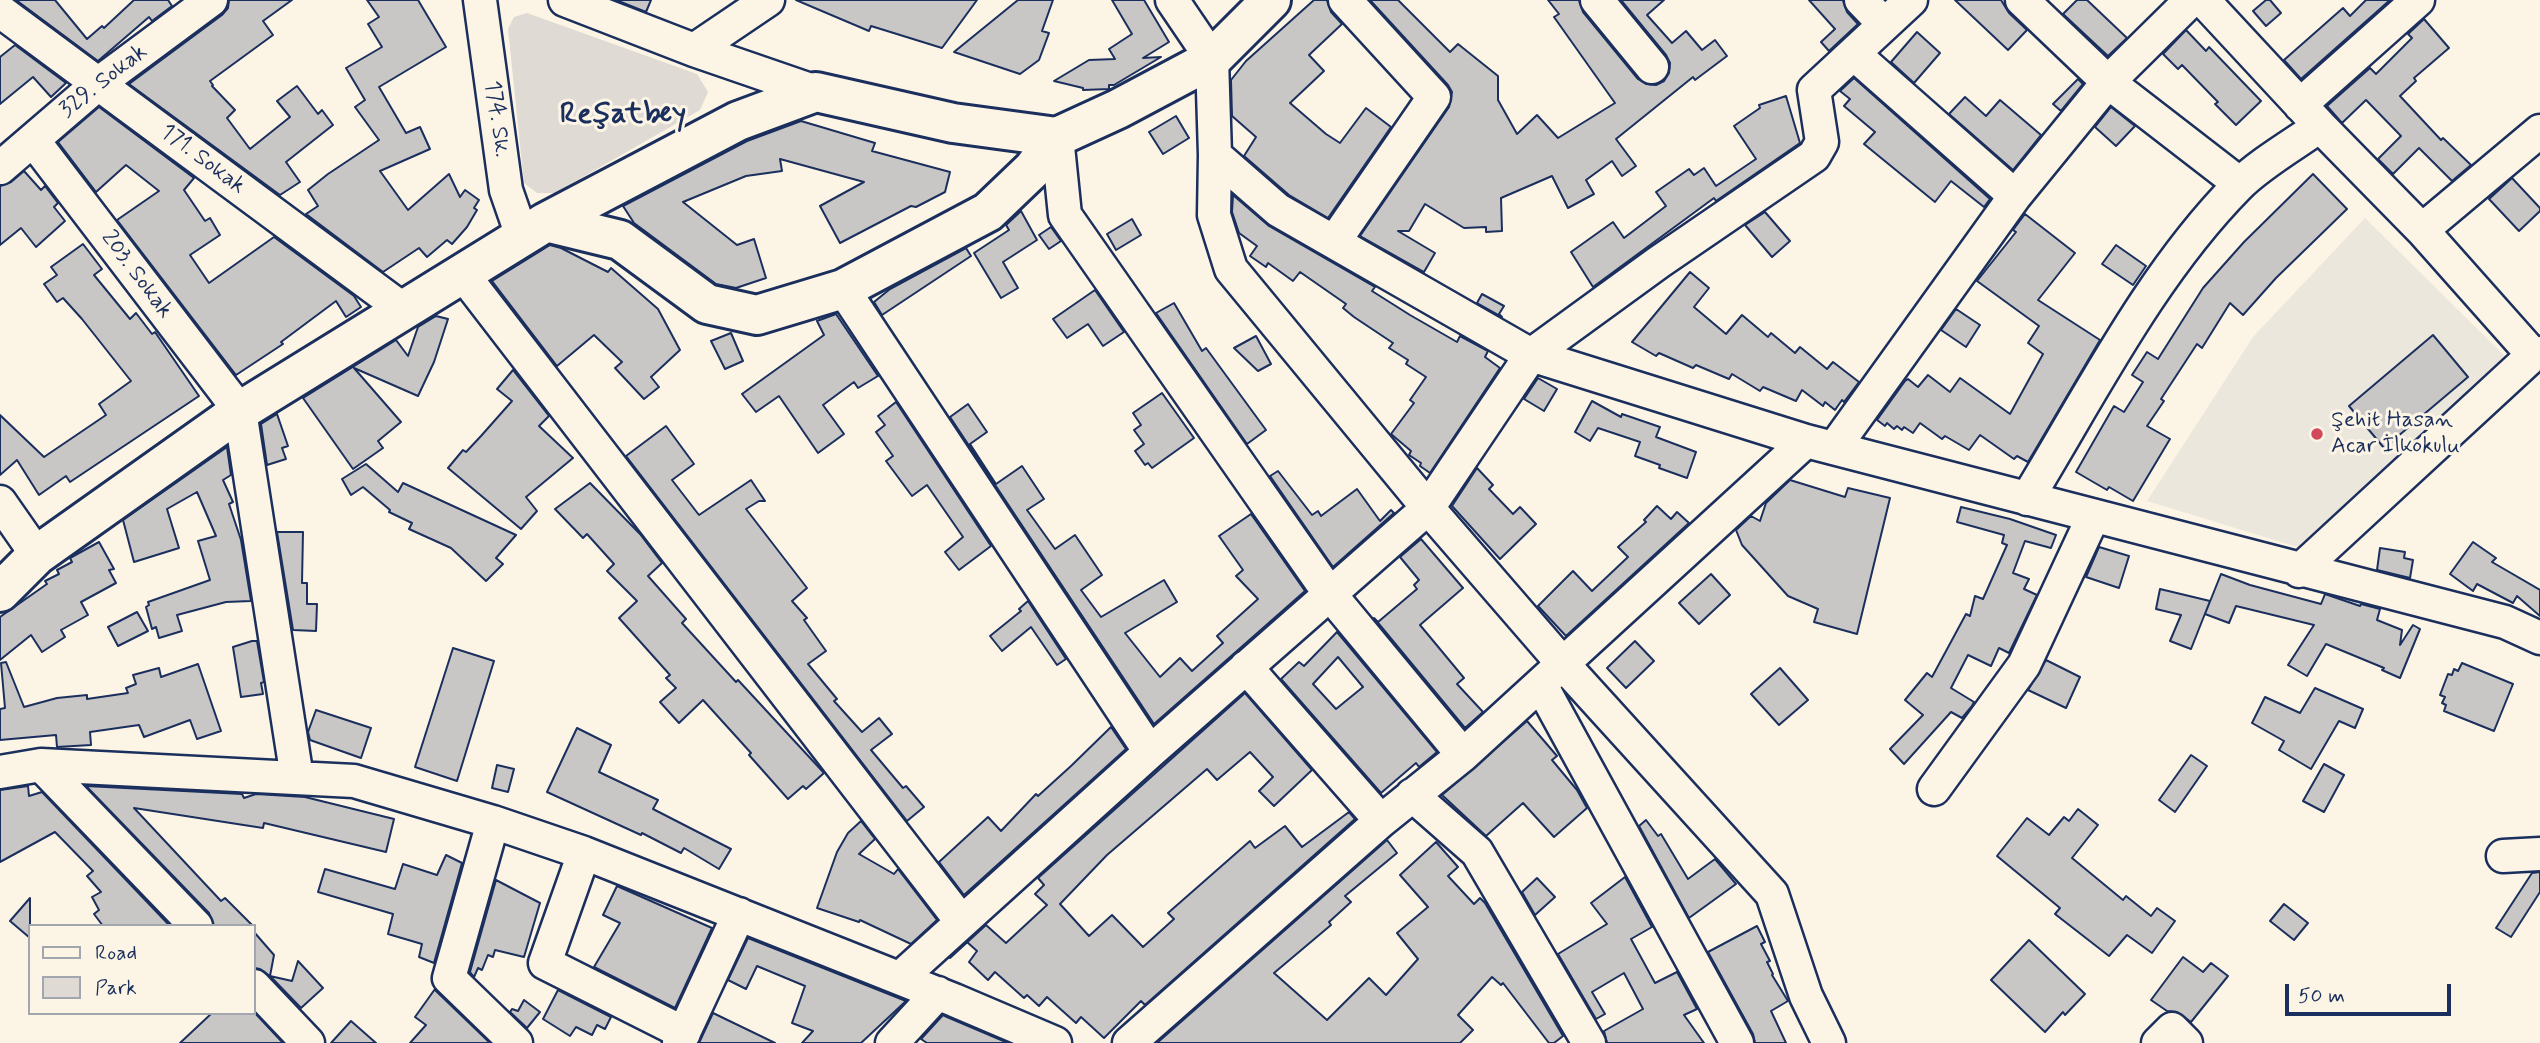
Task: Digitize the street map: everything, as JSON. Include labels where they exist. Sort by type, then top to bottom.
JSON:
[{"type":"main road","points":[[534,229],[620,240],[707,303],[757,315],[843,289],[988,212],[1033,170],[1057,138],[1212,59],[1271,0]]},
{"type":"main road","points":[[0,592],[37,555],[240,411],[534,229],[738,121],[816,92],[953,123],[1057,138]]},
{"type":"street","name":"329. Sokak","points":[[0,168],[99,83],[211,0]]},
{"type":"street","name":"174. Sk.","points":[[480,0],[506,190],[534,229]]},
{"type":"street","points":[[565,0],[694,50],[816,92]]},
{"type":"street","points":[[1172,0],[1212,59],[1214,215],[1231,269],[1428,508],[1552,674],[1772,894],[1806,996],[1829,1043]]},
{"type":"street","points":[[1334,242],[1434,97],[1345,0]]},
{"type":"street","points":[[1597,0],[1652,67]]},
{"type":"street","points":[[1861,0],[1884,24]]},
{"type":"street","points":[[900,978],[1150,752],[1428,508],[1531,355],[1659,262],[1815,156],[1822,142],[1814,90],[1911,0]]},
{"type":"street","points":[[2022,0],[2108,82],[2239,184]]},
{"type":"street","points":[[1129,1043],[1381,821],[1463,755],[1552,674],[1820,444],[2108,82],[2191,0]]},
{"type":"street","points":[[2203,0],[2537,354],[2299,570]]},
{"type":"street","points":[[2027,499],[2122,341],[2175,260],[2239,184],[2310,115],[2418,0]]},
{"type":"street","points":[[694,50],[764,1]]},
{"type":"street","name":"171. Sokak","points":[[0,11],[404,310]]},
{"type":"street","points":[[1854,54],[2015,196]]},
{"type":"street","points":[[2422,230],[2540,131]]},
{"type":"street","points":[[1057,138],[1065,215],[1329,593],[1463,755]]},
{"type":"street","name":"203. Sokak","points":[[33,140],[240,411]]},
{"type":"street","points":[[1215,155],[1278,210],[1531,355],[1820,444],[2505,622],[2540,638]]},
{"type":"street","points":[[462,273],[961,921]]},
{"type":"street","points":[[843,289],[1150,752]]},
{"type":"street","points":[[240,411],[297,778]]},
{"type":"street","points":[[0,502],[37,555]]},
{"type":"street","points":[[1934,789],[2024,665],[2093,517]]},
{"type":"street","points":[[1246,667],[1381,821]]},
{"type":"street","points":[[1552,674],[1737,1043]]},
{"type":"street","points":[[41,765],[194,924]]},
{"type":"street","points":[[0,772],[41,765],[354,781],[493,822],[584,853],[937,993],[1050,1042]]},
{"type":"street","points":[[1412,796],[1477,852],[1589,1043]]},
{"type":"street","points":[[493,822],[449,978],[513,1042]]},
{"type":"street","points":[[584,853],[545,963],[681,1038],[739,914]]},
{"type":"street","points":[[2503,856],[2540,854]]},
{"type":"street","points":[[256,988],[308,1043]]},
{"type":"street","points":[[892,1043],[937,993]]},
{"type":"street","points":[[2158,1043],[2172,1029],[2186,1043]]},
{"type":"shaded area","name":"Şehit Hasan Acar İlkokulu","points":[[2365,218],[2516,367],[2317,553],[2147,501],[2253,337]]},
{"type":"green space","points":[[527,13],[697,74],[708,92],[700,110],[555,193],[537,193],[524,183],[508,29],[514,17]]},
{"type":"building","points":[[16,0],[55,0],[87,39],[102,26],[104,28],[134,0],[168,0],[172,6],[152,21],[149,17],[98,61]]},
{"type":"building","points":[[229,0],[292,0],[263,21],[273,35],[210,81],[235,110],[227,118],[250,149],[290,117],[277,101],[297,86],[318,114],[322,110],[333,125],[286,162],[300,182],[280,195],[129,84],[222,15],[228,8]]},
{"type":"building","points":[[367,0],[418,0],[446,47],[379,87],[406,133],[420,127],[430,149],[380,171],[408,210],[449,174],[460,197],[465,190],[479,200],[474,208],[477,210],[467,227],[452,244],[447,240],[427,257],[419,248],[383,272],[306,214],[318,206],[308,190],[379,140],[355,107],[365,100],[346,68],[382,47],[368,24],[379,17]]},
{"type":"building","points":[[616,0],[651,0],[646,12]]},
{"type":"building","points":[[796,0],[977,0],[942,48],[871,26],[869,31]]},
{"type":"building","points":[[1018,0],[1053,0],[1042,31],[1049,33],[1039,60],[1020,74],[954,52]]},
{"type":"building","points":[[1112,0],[1144,0],[1169,42],[1143,58],[1161,57],[1114,85],[1109,85],[1109,89],[1083,90],[1054,81],[1089,60],[1115,59],[1109,49],[1132,34]]},
{"type":"building","points":[[1314,0],[1327,0],[1331,12],[1342,24],[1309,55],[1324,71],[1290,103],[1340,143],[1366,108],[1391,127],[1328,218],[1289,195],[1244,156],[1256,137],[1232,116],[1231,80],[1246,61]]},
{"type":"building","points":[[1370,0],[1398,0],[1450,52],[1458,44],[1498,76],[1498,100],[1517,134],[1537,115],[1558,138],[1615,103],[1554,17],[1559,14],[1548,0],[1579,0],[1583,12],[1638,79],[1646,84],[1656,85],[1664,81],[1669,73],[1670,63],[1621,0],[1664,0],[1647,15],[1672,43],[1686,31],[1702,50],[1715,40],[1727,56],[1695,80],[1693,77],[1616,139],[1636,166],[1622,176],[1612,161],[1586,180],[1594,194],[1568,208],[1552,176],[1501,198],[1502,231],[1486,232],[1486,227],[1464,228],[1425,204],[1409,231],[1398,231],[1435,253],[1424,272],[1360,236],[1449,107],[1452,92]]},
{"type":"building","points":[[1809,0],[1843,0],[1847,12],[1858,24],[1829,51],[1821,42],[1835,29]]},
{"type":"building","points":[[1955,0],[2001,0],[2009,13],[2027,30],[2008,50]]},
{"type":"building","points":[[2077,0],[2087,0],[2127,38],[2108,56],[2063,14]]},
{"type":"building","points":[[2266,0],[2270,0],[2281,13],[2266,26],[2253,11]]},
{"type":"building","points":[[2366,0],[2390,0],[2301,79],[2284,60],[2343,8],[2350,16]]},
{"type":"building","points":[[2424,19],[2449,48],[2414,78],[2416,81],[2400,96],[2441,140],[2443,138],[2471,165],[2452,181],[2419,148],[2393,174],[2378,159],[2401,136],[2366,100],[2342,123],[2327,106],[2370,68],[2376,74],[2412,38],[2408,34]]},
{"type":"building","points":[[2186,30],[2206,51],[2209,47],[2261,101],[2236,125],[2182,65],[2178,69],[2163,54]]},
{"type":"building","points":[[1917,32],[1940,53],[1914,83],[1891,62]]},
{"type":"building","points":[[15,45],[66,83],[51,97],[33,77],[0,104],[0,57]]},
{"type":"building","points":[[1854,78],[1990,199],[1984,207],[1951,181],[1935,202],[1864,144],[1875,132],[1844,106],[1850,99],[1840,91]]},
{"type":"building","points":[[2078,79],[2083,84],[2061,111],[2053,104]]},
{"type":"building","points":[[1786,96],[1800,143],[1716,201],[1714,198],[1593,287],[1571,252],[1613,222],[1624,238],[1666,206],[1656,192],[1689,169],[1694,175],[1704,168],[1716,186],[1756,159],[1734,126],[1760,108],[1759,105]]},
{"type":"building","points":[[1965,97],[1986,116],[2000,100],[2041,135],[2013,170],[1949,114]]},
{"type":"building","points":[[99,107],[194,178],[184,190],[205,221],[210,218],[220,235],[190,255],[209,283],[274,237],[354,296],[361,307],[346,317],[336,301],[281,342],[283,344],[236,375],[117,220],[159,191],[126,165],[96,192],[58,142]]},
{"type":"building","points":[[2111,107],[2135,126],[2116,146],[2095,127]]},
{"type":"building","points":[[1176,116],[1189,138],[1163,154],[1149,132]]},
{"type":"building","points":[[801,121],[875,143],[872,151],[950,172],[945,192],[916,207],[911,206],[840,243],[820,206],[864,182],[780,159],[782,171],[746,176],[683,202],[737,245],[754,239],[766,278],[736,288],[716,284],[634,223],[623,206],[747,141]]},
{"type":"building","points":[[24,171],[41,190],[45,186],[58,203],[54,207],[65,221],[36,247],[21,228],[0,245],[0,186],[11,182]]},
{"type":"building","points":[[2313,174],[2347,209],[2276,278],[2243,315],[2230,303],[2202,348],[2197,344],[2161,399],[2164,401],[2147,426],[2170,439],[2133,501],[2076,472],[2114,406],[2124,412],[2143,382],[2132,375],[2147,352],[2158,359],[2203,288],[2244,242]]},
{"type":"building","points":[[2512,178],[2540,208],[2519,231],[2489,199]]},
{"type":"building","points":[[1233,195],[1269,226],[1375,287],[1372,291],[1410,315],[1457,342],[1460,336],[1488,351],[1485,357],[1500,368],[1430,473],[1409,455],[1411,451],[1391,434],[1414,403],[1410,400],[1426,377],[1406,364],[1408,360],[1389,348],[1393,343],[1354,317],[1343,308],[1346,304],[1300,272],[1293,281],[1268,263],[1266,267],[1250,256],[1257,246],[1239,233],[1232,212]]},
{"type":"building","points":[[1021,211],[1037,240],[1003,262],[1018,288],[1001,298],[974,253],[1009,230],[1006,225]]},
{"type":"building","points":[[1765,212],[1790,241],[1772,257],[1745,225]]},
{"type":"building","points":[[2025,214],[2075,253],[2038,300],[2100,340],[2028,462],[2017,456],[2014,459],[1980,435],[1969,450],[1945,436],[1942,439],[1920,423],[1913,433],[1904,427],[1902,430],[1897,426],[1894,429],[1887,423],[1885,426],[1877,420],[1905,381],[1908,379],[1918,387],[1928,375],[1950,392],[1960,378],[2010,414],[2043,354],[2028,343],[2039,326],[1977,281],[2016,232],[2013,230]]},
{"type":"building","points":[[1132,219],[1141,235],[1116,250],[1107,234]]},
{"type":"building","points":[[1051,227],[1061,241],[1049,249],[1039,235]]},
{"type":"building","points":[[83,244],[102,269],[94,275],[130,319],[136,313],[152,334],[155,332],[199,396],[70,482],[66,476],[39,495],[17,460],[0,475],[0,415],[44,457],[106,415],[99,404],[131,381],[82,319],[63,298],[57,302],[44,284],[57,275],[51,267]]},
{"type":"building","points":[[550,245],[608,272],[611,268],[658,309],[680,350],[651,377],[659,387],[644,399],[615,368],[622,362],[594,335],[557,366],[492,281]]},
{"type":"building","points":[[2116,245],[2146,266],[2133,285],[2102,264]]},
{"type":"building","points":[[966,248],[971,256],[882,315],[874,302],[890,289]]},
{"type":"building","points":[[1690,272],[1709,288],[1694,307],[1726,334],[1742,315],[1768,337],[1771,333],[1795,353],[1800,347],[1827,369],[1833,362],[1859,382],[1835,410],[1825,402],[1823,406],[1802,390],[1796,401],[1763,387],[1760,391],[1732,374],[1729,379],[1696,365],[1693,368],[1659,353],[1656,356],[1632,342]]},
{"type":"building","points":[[1095,290],[1124,332],[1103,346],[1088,324],[1067,338],[1053,319]]},
{"type":"building","points":[[1482,294],[1504,306],[1499,314],[1502,317],[1477,303]]},
{"type":"building","points":[[1174,303],[1202,351],[1206,348],[1266,430],[1247,444],[1156,313]]},
{"type":"building","points":[[1956,309],[1980,325],[1966,347],[1941,330]]},
{"type":"building","points":[[836,314],[878,376],[858,388],[854,382],[823,405],[844,434],[818,453],[779,396],[756,412],[742,394],[824,335],[817,321]]},
{"type":"building","points":[[436,316],[448,319],[434,362],[418,396],[354,368],[401,422],[378,441],[383,448],[353,469],[303,398],[396,340],[408,356],[418,327]]},
{"type":"building","points":[[731,333],[743,361],[725,369],[711,341]]},
{"type":"building","points":[[2433,335],[2468,377],[2384,448],[2349,406]]},
{"type":"building","points":[[1256,336],[1271,364],[1258,371],[1234,348]]},
{"type":"building","points":[[513,370],[549,416],[539,426],[573,458],[526,497],[537,511],[521,529],[448,468],[512,401],[497,389]]},
{"type":"building","points":[[1538,378],[1557,389],[1544,411],[1524,399]]},
{"type":"building","points":[[1162,393],[1194,438],[1152,468],[1148,463],[1145,465],[1135,451],[1144,444],[1134,430],[1141,425],[1133,413]]},
{"type":"building","points":[[1592,401],[1621,417],[1622,414],[1660,427],[1656,437],[1696,452],[1687,478],[1635,456],[1640,442],[1598,428],[1590,441],[1575,432]]},
{"type":"building","points":[[896,402],[991,546],[959,570],[945,552],[963,537],[927,485],[912,496],[886,461],[893,456],[876,432],[885,425],[878,416]]},
{"type":"building","points":[[968,404],[987,432],[970,444],[996,484],[1022,466],[1044,499],[1027,510],[1055,549],[1075,535],[1102,575],[1081,590],[1101,617],[1164,580],[1177,602],[1125,633],[1160,677],[1180,658],[1192,671],[1223,643],[1217,636],[1258,599],[1236,576],[1243,570],[1219,536],[1251,514],[1305,591],[1154,724],[950,417]]},
{"type":"building","points":[[277,414],[288,446],[282,448],[286,459],[267,465],[261,424]]},
{"type":"building","points":[[666,426],[694,464],[672,480],[699,515],[751,480],[765,501],[759,501],[746,509],[807,588],[792,601],[807,618],[804,620],[826,651],[808,664],[837,699],[834,701],[862,732],[879,718],[892,734],[871,750],[903,788],[906,786],[924,807],[907,821],[626,456]]},
{"type":"building","points":[[227,447],[231,475],[223,480],[233,502],[229,504],[241,540],[251,601],[226,602],[177,615],[182,631],[159,638],[156,627],[152,629],[146,607],[148,602],[210,580],[198,541],[216,536],[197,492],[167,509],[179,548],[134,562],[123,520]]},
{"type":"building","points":[[366,464],[398,492],[403,483],[516,535],[496,558],[503,564],[486,581],[451,548],[409,529],[412,523],[389,512],[390,510],[363,487],[351,495],[342,479]]},
{"type":"building","points":[[1477,468],[1493,485],[1489,489],[1513,514],[1520,507],[1536,524],[1500,559],[1452,506]]},
{"type":"building","points":[[1278,471],[1312,515],[1318,511],[1321,516],[1357,489],[1380,521],[1391,510],[1394,513],[1333,567],[1270,476]]},
{"type":"building","points":[[1790,480],[1845,497],[1848,488],[1890,498],[1857,634],[1814,622],[1818,609],[1788,596],[1742,545],[1736,530],[1751,516],[1760,521],[1766,503]]},
{"type":"building","points":[[590,483],[640,534],[662,563],[648,576],[686,619],[682,623],[824,773],[806,789],[803,786],[788,799],[703,700],[679,723],[660,702],[676,688],[666,678],[670,675],[619,618],[637,601],[607,571],[614,564],[587,534],[583,538],[555,509]]},
{"type":"building","points":[[1657,506],[1671,519],[1677,512],[1689,523],[1566,636],[1538,606],[1573,571],[1592,591],[1628,557],[1618,547],[1646,522],[1644,520]]},
{"type":"building","points":[[1961,507],[2010,519],[2056,535],[2051,548],[2025,541],[2013,573],[2029,579],[2024,589],[2037,595],[2009,653],[1999,648],[1991,666],[1968,655],[1951,688],[1974,702],[1972,706],[1962,718],[1951,712],[1904,764],[1890,749],[1923,715],[1905,700],[1927,673],[1932,677],[1966,614],[1970,616],[1975,596],[1983,599],[2007,545],[2002,543],[2004,535],[1957,522]]},
{"type":"building","points":[[277,532],[303,532],[302,583],[307,583],[307,604],[317,604],[316,631],[293,630]]},
{"type":"building","points":[[1421,539],[1463,588],[1420,625],[1464,678],[1457,684],[1483,712],[1465,728],[1374,618],[1378,622],[1417,589],[1414,585],[1419,580],[1400,557]]},
{"type":"building","points":[[99,542],[114,569],[109,570],[116,583],[81,602],[88,615],[61,630],[65,637],[42,652],[31,635],[0,660],[0,617],[47,584],[45,581],[59,574],[57,570],[72,562],[70,558]]},
{"type":"building","points":[[2473,542],[2496,558],[2492,562],[2540,590],[2540,616],[2517,596],[2513,603],[2477,584],[2473,591],[2450,574]]},
{"type":"building","points":[[2099,547],[2129,556],[2119,588],[2086,577]]},
{"type":"building","points":[[2380,548],[2405,552],[2404,558],[2413,560],[2410,578],[2377,570]]},
{"type":"building","points":[[1711,574],[1730,595],[1699,624],[1679,603]]},
{"type":"building","points":[[2221,574],[2250,585],[2321,604],[2325,594],[2360,606],[2361,604],[2380,609],[2377,620],[2402,630],[2400,645],[2413,625],[2420,629],[2400,678],[2382,670],[2384,668],[2326,644],[2307,676],[2288,665],[2314,625],[2236,606],[2229,623],[2205,614]]},
{"type":"building","points":[[2160,589],[2210,601],[2191,649],[2170,641],[2181,615],[2156,609]]},
{"type":"building","points":[[1028,601],[1066,659],[1057,665],[1031,627],[1002,651],[990,636],[1021,611],[1019,609]]},
{"type":"building","points":[[137,612],[148,631],[118,646],[108,627]]},
{"type":"building","points":[[1337,632],[1437,752],[1419,767],[1416,763],[1381,793],[1281,679],[1299,662],[1304,666]],"holes":[[[1338,657],[1363,687],[1336,709],[1313,684]]]},
{"type":"building","points":[[257,641],[264,682],[261,683],[263,694],[241,697],[233,647]]},
{"type":"building","points":[[1635,641],[1654,661],[1626,688],[1607,668]]},
{"type":"building","points":[[453,648],[494,661],[457,781],[415,767]]},
{"type":"building","points":[[2046,660],[2080,677],[2066,708],[2028,690]]},
{"type":"building","points":[[6,662],[24,707],[57,698],[87,695],[87,699],[128,693],[126,688],[136,684],[133,675],[159,668],[161,677],[198,664],[221,731],[197,739],[190,720],[144,737],[139,725],[90,732],[91,745],[57,747],[56,735],[0,740],[0,709],[5,708],[1,663]]},
{"type":"building","points":[[2462,663],[2513,684],[2494,731],[2444,711],[2446,705],[2442,703],[2445,697],[2440,695],[2448,674],[2452,675],[2454,669],[2458,671]]},
{"type":"building","points":[[1780,668],[1808,700],[1779,725],[1751,694]]},
{"type":"building","points":[[2315,688],[2363,709],[2355,728],[2339,721],[2311,769],[2279,750],[2284,741],[2252,723],[2265,697],[2300,713]]},
{"type":"building","points":[[1245,693],[1312,770],[1274,806],[1259,791],[1273,777],[1250,752],[1217,780],[1207,769],[1107,855],[1060,904],[1089,936],[1112,915],[1143,947],[1174,919],[1168,913],[1250,841],[1255,848],[1285,826],[1302,847],[1349,812],[1355,819],[1145,1005],[1141,1001],[1104,1038],[1081,1017],[1076,1023],[1047,997],[1039,1006],[1027,995],[1024,998],[995,972],[988,980],[969,962],[977,951],[967,942],[986,925],[1006,943],[1047,905],[1035,894],[1044,885],[1038,878]]},
{"type":"building","points":[[316,710],[371,728],[361,758],[310,740],[308,732]]},
{"type":"building","points":[[1527,721],[1557,756],[1552,760],[1577,790],[1587,808],[1554,837],[1523,803],[1486,836],[1442,795]]},
{"type":"building","points":[[1111,727],[1126,749],[964,895],[939,862],[988,817],[1001,831],[1036,794],[1038,796]]},
{"type":"building","points":[[577,728],[611,745],[599,772],[658,800],[653,809],[731,849],[719,869],[684,848],[681,853],[547,792]]},
{"type":"building","points":[[2191,755],[2207,766],[2175,812],[2159,800]]},
{"type":"building","points":[[2324,764],[2344,775],[2324,812],[2303,801]]},
{"type":"building","points":[[497,765],[514,769],[508,792],[492,788]]},
{"type":"building","points":[[28,786],[29,796],[42,792],[168,924],[102,924],[94,914],[99,910],[92,897],[101,892],[87,876],[93,871],[55,832],[0,862],[0,790]]},
{"type":"building","points":[[86,786],[242,794],[244,798],[256,794],[305,797],[394,819],[386,852],[264,823],[263,828],[134,808],[221,901],[225,898],[251,924],[213,924],[209,913]]},
{"type":"building","points":[[2078,809],[2098,825],[2072,858],[2123,900],[2126,896],[2151,916],[2157,908],[2175,921],[2152,953],[2127,935],[2109,956],[2055,914],[2060,908],[1997,856],[2027,818],[2049,835],[2064,817],[2069,821]]},
{"type":"building","points":[[1646,820],[1658,836],[1661,834],[1688,879],[1715,859],[1736,884],[1689,918],[1639,826]]},
{"type":"building","points":[[861,821],[875,839],[859,854],[894,874],[898,869],[937,920],[911,944],[860,920],[859,922],[817,908],[837,852],[848,833]]},
{"type":"building","points":[[1387,840],[1397,853],[1345,896],[1351,902],[1329,922],[1331,925],[1274,973],[1327,1020],[1369,978],[1386,995],[1418,959],[1397,933],[1428,907],[1400,875],[1436,842],[1458,867],[1448,876],[1474,904],[1480,898],[1485,903],[1563,1036],[1554,1043],[1549,1043],[1503,983],[1501,985],[1492,977],[1458,1015],[1473,1030],[1460,1043],[1157,1043]]},
{"type":"building","points":[[446,855],[462,863],[434,963],[419,957],[422,944],[388,934],[393,914],[318,892],[325,869],[395,889],[403,864],[437,875]]},
{"type":"building","points":[[2540,872],[2540,892],[2511,937],[2496,928],[2532,873]]},
{"type":"building","points":[[1625,877],[1652,927],[1631,939],[1655,983],[1677,972],[1697,1009],[1684,1015],[1704,1043],[1607,1043],[1604,1031],[1643,1009],[1624,973],[1592,992],[1605,1014],[1596,1019],[1558,954],[1607,924],[1591,903]]},
{"type":"building","points":[[1537,878],[1555,897],[1535,915],[1522,892]]},
{"type":"building","points":[[496,880],[540,903],[524,957],[495,950],[493,957],[488,955],[482,970],[478,968],[474,977],[470,972]]},
{"type":"building","points":[[617,886],[712,928],[675,1008],[594,967],[620,923],[603,915]]},
{"type":"building","points":[[30,898],[28,936],[10,921]]},
{"type":"building","points":[[2284,904],[2308,923],[2294,940],[2270,921]]},
{"type":"building","points":[[1757,926],[1765,942],[1761,944],[1770,961],[1767,962],[1772,975],[1788,1001],[1771,1011],[1786,1043],[1755,1043],[1753,1034],[1708,952]]},
{"type":"building","points":[[256,934],[274,955],[270,976],[256,968]]},
{"type":"building","points":[[748,938],[906,1001],[861,1043],[802,1043],[813,1031],[792,1023],[805,986],[757,966],[746,989],[728,980]]},
{"type":"building","points":[[2029,940],[2085,994],[2065,1015],[2063,1012],[2045,1032],[1991,980]]},
{"type":"building","points":[[2183,957],[2203,972],[2211,963],[2228,976],[2191,1022],[2151,1000]]},
{"type":"building","points":[[298,961],[323,988],[301,1008],[270,976],[292,981]]},
{"type":"building","points":[[435,989],[490,1043],[410,1043],[426,1025],[415,1017]]},
{"type":"building","points":[[558,990],[611,1017],[605,1029],[597,1025],[592,1035],[576,1027],[570,1036],[543,1019]]},
{"type":"building","points":[[524,1000],[540,1012],[527,1028],[510,1012],[512,1009],[518,1011]]},
{"type":"building","points":[[713,1013],[775,1043],[699,1043]]},
{"type":"building","points":[[256,1014],[283,1043],[180,1043],[210,1015]]},
{"type":"building","points":[[943,1015],[1008,1043],[927,1043],[921,1039]]},
{"type":"building","points":[[351,1021],[376,1043],[331,1043]]},
{"type":"place","name":"Şehit Hasan Acar İlkokulu","points":[[2317,434]]},
{"type":"district","name":"Reşatbey","points":[[623,116]]}]
